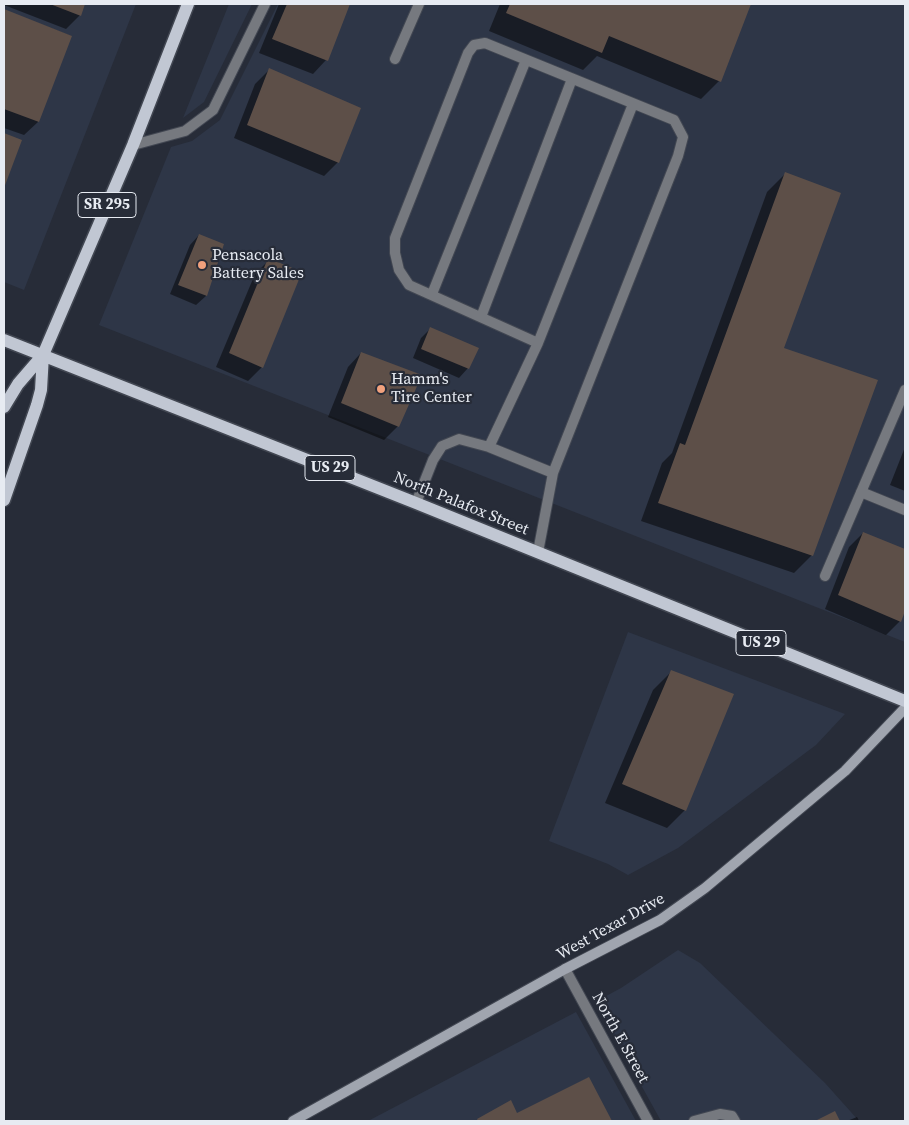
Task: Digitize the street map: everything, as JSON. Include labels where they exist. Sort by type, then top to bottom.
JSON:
[{"type":"main road","name":"SR 295","points":[[4,407],[18,384],[43,355],[133,145],[188,4]]},
{"type":"main road","name":"North Palafox Street","points":[[4,340],[416,503],[905,701]]},
{"type":"main road","name":"SR 295","points":[[4,500],[37,405],[41,390],[43,355]]},
{"type":"main road","name":"West Texar Drive","points":[[293,1121],[565,969],[660,920],[705,888],[845,771],[905,708]]},
{"type":"street","points":[[133,145],[184,131],[213,110],[265,4]]},
{"type":"street","points":[[395,59],[419,4]]},
{"type":"street","points":[[538,343],[409,284],[399,270],[395,253],[395,238],[468,53],[474,45],[485,43],[674,120],[683,137],[678,156],[553,473],[538,552]]},
{"type":"street","points":[[432,294],[526,60]]},
{"type":"street","points":[[481,317],[572,79]]},
{"type":"street","points":[[489,447],[538,343],[633,104]]},
{"type":"street","points":[[824,576],[905,390]]},
{"type":"street","points":[[416,503],[433,460],[442,446],[459,439],[489,447],[553,473]]},
{"type":"street","points":[[861,492],[905,510]]},
{"type":"street","name":"North E Street","points":[[565,969],[648,1121]]},
{"type":"street","points":[[694,1121],[720,1114],[732,1116],[735,1121]]},
{"type":"shaded area","points":[[4,4],[136,4],[24,290],[4,282]]},
{"type":"shaded area","points":[[229,4],[252,4],[204,102],[183,118]]},
{"type":"shaded area","points":[[278,4],[905,4],[905,642],[99,325],[171,147],[192,141],[220,120]]},
{"type":"shaded area","points":[[628,632],[845,714],[816,745],[678,848],[628,875],[608,864],[549,841]]},
{"type":"shaded area","points":[[678,950],[700,963],[825,1083],[859,1121],[661,1121],[595,1002],[621,988]]},
{"type":"shaded area","points":[[576,1012],[636,1121],[368,1121]]},
{"type":"building","points":[[50,4],[85,4],[81,16]]},
{"type":"building","points":[[287,4],[350,4],[328,61],[272,39]]},
{"type":"building","points":[[510,4],[751,4],[721,82],[609,36],[602,53],[506,13]]},
{"type":"building","points":[[4,9],[72,36],[39,122],[4,109]]},
{"type":"building","points":[[269,68],[361,108],[339,163],[247,125]]},
{"type":"building","points":[[4,133],[22,140],[4,188]]},
{"type":"building","points":[[785,172],[841,193],[784,348],[878,380],[813,556],[658,503],[680,443],[685,445]]},
{"type":"building","name":"Pensacola Battery Sales","points":[[199,234],[224,244],[207,296],[178,285]]},
{"type":"building","points":[[268,258],[302,272],[263,368],[229,353]]},
{"type":"building","points":[[430,327],[479,348],[469,369],[421,349]]},
{"type":"building","name":"Hamm's Tire Center","points":[[361,352],[422,375],[399,427],[341,403]]},
{"type":"building","points":[[863,532],[905,549],[905,611],[901,622],[838,595]]},
{"type":"building","points":[[671,670],[734,694],[686,811],[622,784]]},
{"type":"building","points":[[589,1077],[612,1121],[478,1121],[477,1119],[511,1100],[517,1113]]},
{"type":"building","points":[[835,1111],[840,1121],[815,1121]]},
{"type":"place","name":"Pensacola Battery Sales","points":[[202,265]]},
{"type":"place","name":"Hamm's Tire Center","points":[[381,389]]}]
